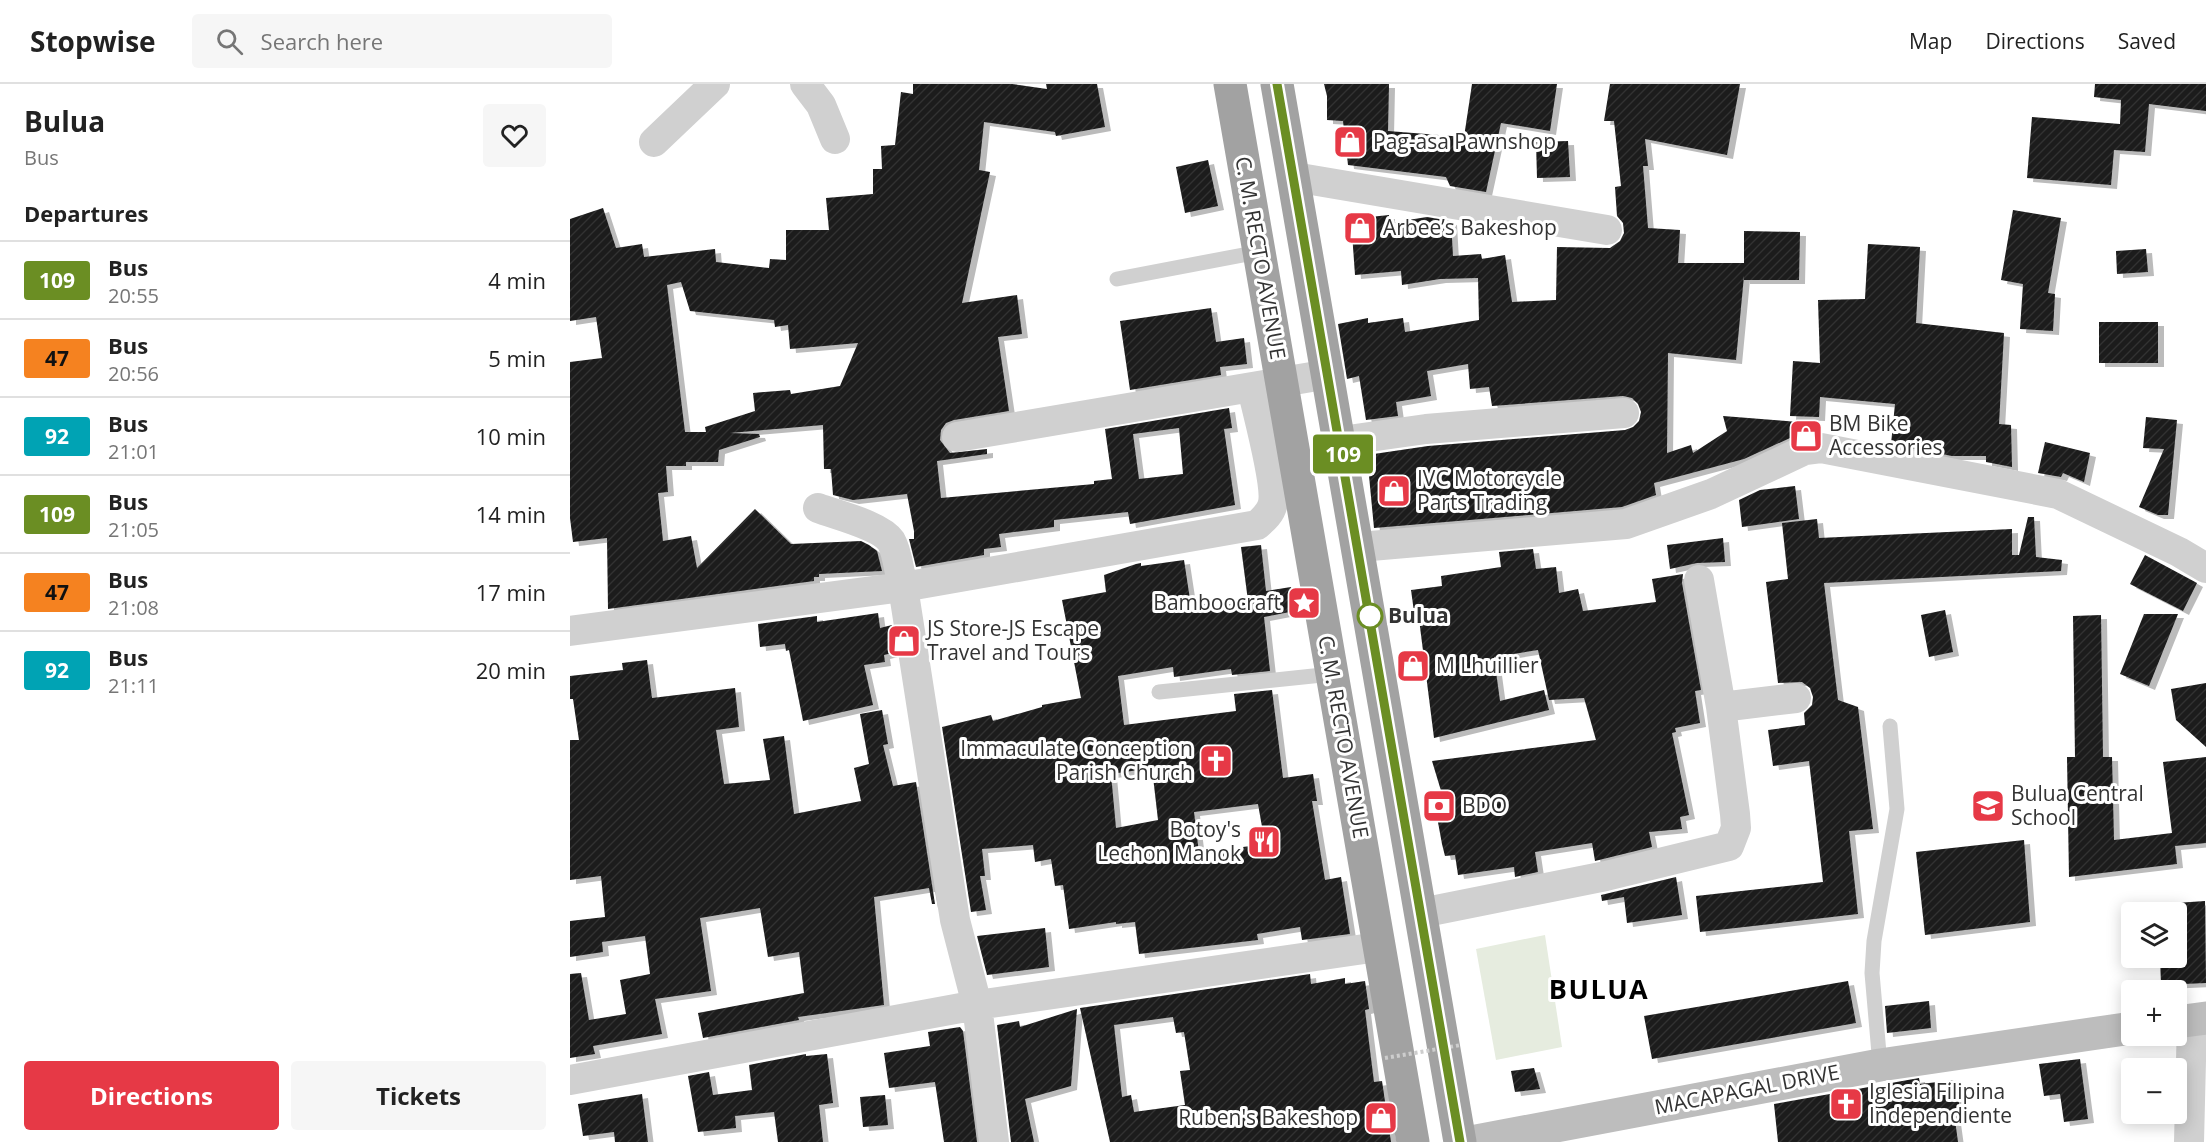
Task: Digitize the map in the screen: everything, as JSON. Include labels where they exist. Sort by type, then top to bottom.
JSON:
[{"type":"highway","name":"C. M. RECTO AVENUE","points":[[1230,84],[1259,252],[1267,385],[1317,586],[1413,1142]]},
{"type":"highway","points":[[1277,84],[1341,441],[1460,1142]]},
{"type":"highway","points":[[1317,586],[1361,562]]},
{"type":"main road","name":"MACAPAGAL DRIVE","points":[[1471,1142],[1880,1065],[2121,1030]]},
{"type":"street","points":[[654,142],[715,84]]},
{"type":"street","points":[[805,84],[821,105],[835,139]]},
{"type":"street","points":[[1294,177],[1607,230]]},
{"type":"street","points":[[957,437],[1329,374]]},
{"type":"street","points":[[570,631],[903,587],[1257,525],[1267,516],[1273,503],[1267,385]]},
{"type":"street","points":[[1341,441],[1426,429],[1624,413]]},
{"type":"street","points":[[1361,562],[1626,524],[1711,494],[1805,450],[1821,448],[2058,494],[2179,552],[2206,568]]},
{"type":"street","points":[[818,508],[885,534],[892,543],[903,587],[956,920],[976,1005],[994,1142]]},
{"type":"street","points":[[1421,913],[1606,876],[1729,846],[1736,828],[1721,707],[1699,580]]},
{"type":"street","points":[[1721,707],[1796,698]]},
{"type":"street","points":[[570,1080],[976,1005],[1378,947]]},
{"type":"street","points":[[2189,1142],[2192,1020]]},
{"type":"lane","points":[[1117,279],[1259,252]]},
{"type":"lane","points":[[1159,692],[1332,674]]},
{"type":"lane","points":[[1880,1065],[1872,973],[1874,940],[1897,809],[1890,726]]},
{"type":"path","points":[[1386,1058],[1461,1045]]},
{"type":"shaded area","points":[[1545,935],[1562,1047],[1496,1060],[1476,949]]},
{"type":"building","points":[[913,84],[1012,84],[1047,89],[1046,84],[1097,84],[1105,127],[1056,136],[1055,132],[984,122],[979,170],[990,172],[962,303],[1017,295],[1022,334],[998,337],[1009,411],[954,420],[946,423],[941,430],[940,440],[950,453],[987,449],[987,454],[937,461],[941,498],[1094,484],[1094,481],[1112,479],[1105,429],[1229,408],[1232,428],[1224,429],[1235,505],[1130,524],[1128,512],[1054,520],[1054,527],[999,534],[1001,547],[984,549],[984,555],[916,567],[909,539],[914,539],[914,531],[907,494],[853,500],[833,495],[831,469],[824,469],[823,425],[730,433],[759,434],[760,437],[719,450],[718,462],[686,462],[686,466],[666,466],[668,492],[658,493],[663,541],[691,536],[697,568],[755,509],[791,544],[861,541],[877,551],[882,571],[819,574],[819,577],[814,577],[814,581],[608,609],[607,538],[573,542],[570,518],[570,362],[602,358],[596,317],[570,321],[570,219],[603,208],[616,248],[642,244],[644,257],[715,249],[716,262],[769,268],[770,259],[786,260],[786,230],[829,230],[826,198],[873,194],[873,169],[882,169],[881,146],[895,145],[901,92],[913,94]],"holes":[[[681,282],[690,311],[774,320],[775,327],[788,325],[790,349],[858,343],[840,386],[791,394],[790,390],[753,393],[755,411],[705,427],[706,432],[685,432],[667,285]],[[1179,428],[1183,474],[1139,479],[1133,434]]]},
{"type":"building","points":[[1324,84],[1389,84],[1388,131],[1464,137],[1472,84],[1557,84],[1550,131],[1501,123],[1486,192],[1450,186],[1446,177],[1348,165],[1343,121],[1327,120],[1327,96]]},
{"type":"building","points":[[1610,84],[1740,84],[1727,155],[1645,139],[1648,166],[1643,166],[1648,228],[1680,230],[1678,263],[1744,263],[1744,231],[1800,232],[1799,280],[1744,280],[1744,276],[1736,360],[1668,353],[1667,453],[1691,445],[1693,453],[1727,431],[1723,416],[1798,422],[1801,433],[1744,459],[1654,483],[1656,495],[1622,507],[1374,528],[1367,455],[1428,446],[1625,430],[1633,427],[1639,421],[1641,412],[1638,404],[1632,398],[1623,396],[1492,406],[1489,387],[1470,389],[1468,364],[1427,371],[1431,396],[1396,402],[1398,416],[1366,420],[1359,376],[1347,379],[1338,324],[1368,318],[1368,323],[1403,318],[1405,332],[1479,320],[1478,278],[1440,279],[1402,285],[1401,271],[1355,275],[1351,219],[1389,215],[1389,223],[1427,217],[1451,221],[1453,256],[1481,254],[1482,259],[1505,255],[1512,302],[1556,300],[1557,247],[1610,248],[1620,241],[1624,233],[1623,223],[1617,216],[1615,187],[1621,186],[1614,121],[1604,121]]},
{"type":"building","points":[[2095,84],[2206,84],[2206,111],[2149,104],[2145,152],[2114,150],[2111,185],[2027,178],[2032,117],[2120,124],[2121,100],[2094,97]]},
{"type":"building","points":[[1568,141],[1570,177],[1537,178],[1536,142]]},
{"type":"building","points":[[1208,160],[1218,206],[1185,213],[1176,167]]},
{"type":"building","points":[[2013,210],[2061,218],[2048,293],[2055,294],[2053,331],[2020,329],[2023,284],[2001,280]]},
{"type":"building","points":[[1868,244],[1920,247],[1916,323],[2004,333],[1999,424],[2011,425],[2012,467],[1986,462],[1986,456],[1952,456],[1891,444],[1895,404],[1820,397],[1819,417],[1790,416],[1793,361],[1820,363],[1818,300],[1865,299]]},
{"type":"building","points":[[2146,249],[2148,272],[2117,274],[2116,251]]},
{"type":"building","points":[[1211,308],[1216,342],[1244,338],[1247,364],[1220,367],[1221,375],[1130,390],[1120,321]]},
{"type":"building","points":[[2099,322],[2158,322],[2158,363],[2099,363]]},
{"type":"building","points":[[2146,417],[2177,420],[2168,515],[2158,515],[2139,507],[2164,449],[2143,448]]},
{"type":"building","points":[[2045,442],[2090,453],[2084,482],[2063,473],[2061,477],[2038,473]]},
{"type":"building","points":[[1795,486],[1799,519],[1742,527],[1739,500],[1760,490]]},
{"type":"building","points":[[2028,517],[2034,517],[2036,557],[2062,560],[2061,571],[1824,583],[1838,700],[1858,707],[1873,829],[1849,831],[1858,914],[1700,932],[1696,896],[1823,882],[1809,761],[1773,766],[1768,730],[1805,725],[1804,713],[1812,705],[1813,697],[1810,688],[1802,682],[1778,683],[1766,582],[1788,579],[1782,523],[1817,519],[1819,538],[2012,529],[2012,555],[2019,555]]},
{"type":"building","points":[[1723,538],[1725,562],[1697,563],[1670,569],[1667,545]]},
{"type":"building","points":[[1261,545],[1266,591],[1291,587],[1295,611],[1264,617],[1270,671],[1232,675],[1231,669],[1174,677],[1173,667],[1118,676],[1124,725],[1236,711],[1234,694],[1272,690],[1283,778],[1313,774],[1317,801],[1312,801],[1325,880],[1341,877],[1350,934],[1302,940],[1300,927],[1257,934],[1258,940],[1139,954],[1135,922],[1116,924],[1116,922],[1069,929],[1063,885],[1055,886],[1051,859],[1035,862],[1033,845],[982,849],[985,876],[980,876],[986,910],[971,912],[942,727],[991,715],[993,721],[1042,707],[1042,705],[1081,698],[1062,600],[1106,592],[1104,575],[1141,563],[1141,566],[1184,560],[1191,606],[1211,603],[1211,607],[1248,601],[1241,547]],"holes":[[[1152,768],[1158,820],[1116,828],[1111,774]],[[1258,804],[1265,844],[1199,853],[1194,812]]]},
{"type":"building","points":[[1533,549],[1536,569],[1556,567],[1559,593],[1578,589],[1583,611],[1656,602],[1652,579],[1683,574],[1682,583],[1701,690],[1695,691],[1700,723],[1675,728],[1676,732],[1672,733],[1689,815],[1680,817],[1682,829],[1649,832],[1652,847],[1595,861],[1592,843],[1535,852],[1538,872],[1515,877],[1514,867],[1458,875],[1455,855],[1445,856],[1442,844],[1435,806],[1445,804],[1432,761],[1596,740],[1584,698],[1549,700],[1538,650],[1494,657],[1500,701],[1544,690],[1549,710],[1434,738],[1419,619],[1415,619],[1411,590],[1442,586],[1441,576],[1501,567],[1499,552]]},
{"type":"building","points":[[2145,555],[2197,583],[2183,611],[2130,584]]},
{"type":"building","points":[[1945,610],[1953,652],[1929,657],[1921,615]]},
{"type":"building","points":[[878,613],[880,628],[892,625],[896,652],[884,655],[885,662],[864,665],[873,705],[803,721],[789,650],[786,651],[785,644],[760,647],[758,624],[817,616],[817,622]]},
{"type":"building","points":[[2144,614],[2178,614],[2149,686],[2120,674]]},
{"type":"building","points":[[2101,615],[2103,757],[2112,757],[2114,840],[2172,833],[2163,762],[2206,757],[2206,843],[2175,846],[2177,864],[2069,877],[2067,757],[2075,757],[2073,616]]},
{"type":"building","points":[[647,660],[652,698],[735,688],[739,727],[716,730],[724,784],[770,780],[763,739],[784,736],[794,814],[861,801],[854,768],[869,764],[860,714],[882,710],[888,744],[883,745],[893,786],[916,782],[935,904],[932,904],[929,888],[874,897],[884,1005],[798,1017],[799,1020],[703,1038],[698,1013],[804,993],[799,952],[768,957],[760,908],[700,918],[711,991],[655,999],[662,1034],[593,1046],[595,1054],[570,1058],[570,974],[581,973],[589,1020],[626,1014],[620,980],[650,974],[645,936],[602,942],[603,952],[570,957],[570,921],[605,917],[601,876],[570,880],[570,740],[579,740],[573,699],[570,699],[570,676],[623,670],[622,663]]},
{"type":"building","points":[[2206,683],[2206,747],[2176,720],[2171,689]]},
{"type":"building","points":[[2024,840],[2030,922],[1925,935],[1916,852]]},
{"type":"building","points":[[1676,877],[1682,915],[1627,923],[1624,897],[1602,901],[1601,895]]},
{"type":"building","points":[[2205,901],[2206,983],[2187,984],[2187,980],[2161,980],[2160,968],[2187,968],[2187,902]]},
{"type":"building","points":[[1045,928],[1049,967],[987,975],[977,936]]},
{"type":"building","points":[[1310,974],[1311,984],[1345,978],[1345,984],[1365,981],[1369,1009],[1365,1010],[1374,1082],[1382,1081],[1391,1142],[1110,1142],[1080,1008]],"holes":[[[1173,1017],[1176,1033],[1184,1032],[1190,1070],[1180,1071],[1185,1105],[1134,1112],[1131,1095],[1122,1097],[1114,1025]]]},
{"type":"building","points":[[1848,981],[1856,1023],[1652,1059],[1644,1016]]},
{"type":"building","points":[[1929,1001],[1931,1028],[1887,1033],[1885,1006]]},
{"type":"building","points":[[1077,1009],[1071,1086],[1025,1099],[1034,1142],[1011,1142],[997,1025],[1019,1021],[1020,1027]]},
{"type":"building","points":[[960,1027],[963,1031],[977,1142],[944,1142],[935,1082],[889,1088],[884,1053],[930,1046],[928,1032]]},
{"type":"building","points":[[806,1054],[806,1056],[827,1054],[833,1103],[819,1105],[823,1142],[778,1142],[774,1112],[735,1116],[736,1128],[698,1132],[688,1076],[709,1072],[713,1095],[752,1090],[749,1065]]},
{"type":"building","points":[[2080,1059],[2088,1119],[2064,1122],[2060,1094],[2044,1096],[2039,1064]]},
{"type":"building","points":[[1534,1068],[1540,1089],[1515,1092],[1511,1071]]},
{"type":"building","points":[[1919,1078],[1920,1084],[1956,1080],[1961,1120],[1955,1120],[1958,1142],[1778,1142],[1774,1104]]},
{"type":"building","points":[[642,1094],[648,1142],[615,1142],[614,1132],[583,1136],[578,1104]]},
{"type":"building","points":[[885,1095],[888,1125],[863,1127],[860,1097]]},
{"type":"bus line","name":"109","points":[[1277,84],[1460,1142]]},
{"type":"place","name":"Pag-asa Pawnshop","points":[[1350,142]]},
{"type":"place","name":"Arbee’s Bakeshop","points":[[1360,228]]},
{"type":"place","name":"BM Bike Accessories","points":[[1806,436]]},
{"type":"place","name":"IVC Motorcycle Parts Trading","points":[[1394,491]]},
{"type":"place","name":"Bamboocraft","points":[[1304,603]]},
{"type":"place","name":"Bulua","points":[[1370,616]]},
{"type":"place","name":"JS Store-JS Escape Travel and Tours","points":[[904,641]]},
{"type":"place","name":"M Lhuillier","points":[[1413,666]]},
{"type":"place","name":"Immaculate Conception Parish Church","points":[[1216,761]]},
{"type":"place","name":"BDO","points":[[1439,806]]},
{"type":"place","name":"Bulua Central School","points":[[1988,806]]},
{"type":"place","name":"Botoy's Lechon Manok","points":[[1264,842]]},
{"type":"place","name":"Iglesia Filipina Independiente","points":[[1846,1104]]},
{"type":"place","name":"Ruben's Bakeshop","points":[[1381,1118]]},
{"type":"district","name":"BULUA","points":[[1599,990]]}]
